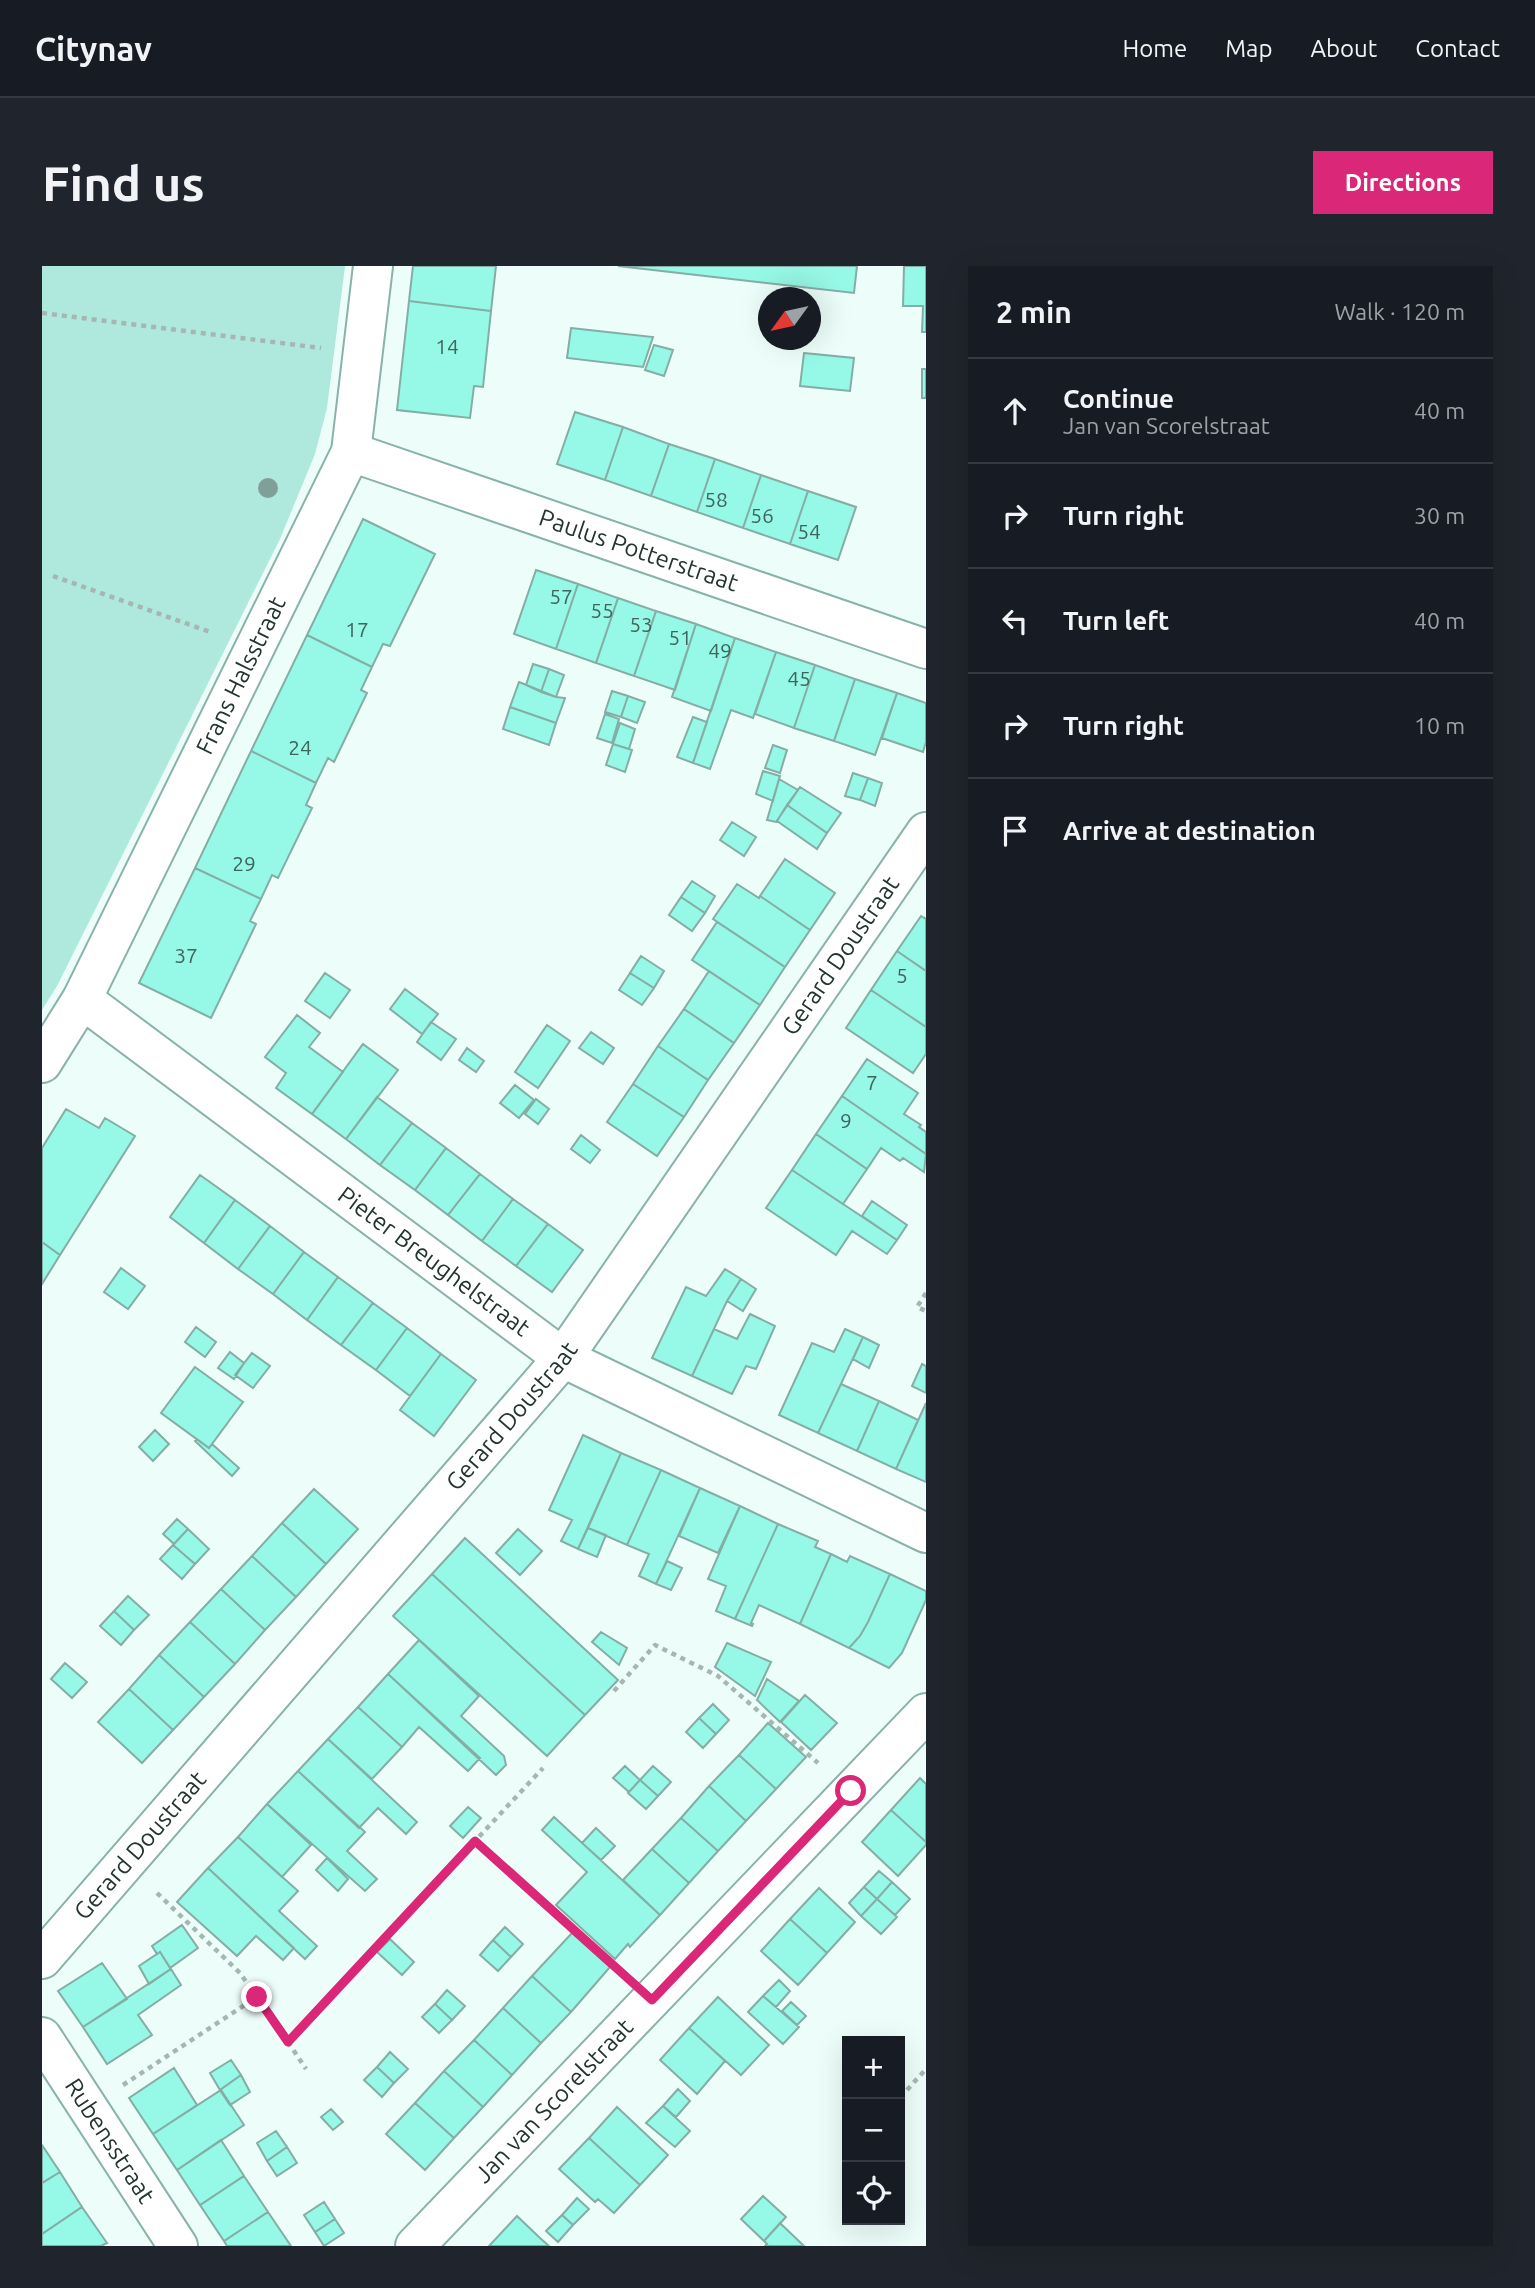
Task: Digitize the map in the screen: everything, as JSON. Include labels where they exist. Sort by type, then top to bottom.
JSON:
[{"type":"street","name":"Frans Halsstraat","points":[[42,1063],[82,999],[351,452],[373,266]]},
{"type":"street","name":"Paulus Potterstraat","points":[[351,452],[926,649]]},
{"type":"street","name":"Gerard Doustraat","points":[[42,1959],[563,1358],[926,832]]},
{"type":"street","name":"Pieter Breughelstraat","points":[[82,999],[563,1358],[926,1533]]},
{"type":"street","name":"Jan van Scorelstraat","points":[[415,2246],[926,1713]]},
{"type":"street","name":"Rubensstraat","points":[[42,2037],[178,2246]]},
{"type":"path","points":[[42,313],[306,347],[364,351]]},
{"type":"path","points":[[53,576],[255,648]]},
{"type":"path","points":[[926,1293],[918,1307],[926,1311]]},
{"type":"path","points":[[614,1691],[655,1645],[718,1676],[851,1791]]},
{"type":"path","points":[[288,2042],[542,1768]]},
{"type":"path","points":[[475,1841],[652,2000]]},
{"type":"path","points":[[126,1863],[240,1973],[306,2068]]},
{"type":"path","points":[[89,2108],[257,1997]]},
{"type":"path","points":[[907,2090],[926,2068]]},
{"type":"green space","points":[[42,266],[345,266],[327,408],[315,454],[280,539],[57,986],[42,1010]]},
{"type":"building","points":[[413,266],[496,266],[491,311],[409,301]]},
{"type":"building","points":[[618,266],[857,266],[854,293],[821,289],[821,287]]},
{"type":"building","points":[[904,266],[926,266],[926,332],[922,332],[923,306],[903,306]]},
{"type":"building","points":[[409,301],[491,311],[483,387],[474,386],[470,418],[397,410]]},
{"type":"building","points":[[571,328],[653,337],[643,367],[567,358]]},
{"type":"building","points":[[654,345],[673,350],[664,376],[645,370]]},
{"type":"building","points":[[804,353],[854,358],[850,391],[800,386]]},
{"type":"building","points":[[922,369],[926,369],[926,398],[922,398]]},
{"type":"building","points":[[575,412],[623,427],[605,480],[557,464]]},
{"type":"building","points":[[623,427],[669,444],[651,496],[605,480]]},
{"type":"building","points":[[669,444],[715,459],[697,512],[651,496]]},
{"type":"building","points":[[715,459],[761,475],[743,528],[697,512]]},
{"type":"building","points":[[761,475],[808,491],[790,544],[743,528]]},
{"type":"building","points":[[808,491],[856,507],[838,560],[790,544]]},
{"type":"building","points":[[363,519],[435,554],[390,646],[383,644],[372,667],[307,635]]},
{"type":"building","points":[[536,570],[578,584],[556,649],[514,634]]},
{"type":"building","points":[[578,584],[618,598],[596,663],[556,649]]},
{"type":"building","points":[[618,598],[656,611],[634,676],[596,663]]},
{"type":"building","points":[[656,611],[696,624],[675,690],[634,676]]},
{"type":"building","points":[[696,624],[735,638],[711,711],[672,697]]},
{"type":"building","points":[[307,635],[372,667],[361,690],[367,693],[334,762],[328,758],[316,783],[251,751]]},
{"type":"building","points":[[735,638],[776,652],[753,718],[731,710],[710,769],[693,763]]},
{"type":"building","points":[[776,652],[815,665],[794,728],[755,714]]},
{"type":"building","points":[[533,664],[549,669],[541,692],[526,685]]},
{"type":"building","points":[[815,665],[855,679],[834,741],[794,728]]},
{"type":"building","points":[[549,669],[564,675],[556,697],[541,692]]},
{"type":"building","points":[[855,679],[897,693],[875,755],[834,741]]},
{"type":"building","points":[[519,682],[565,698],[556,723],[510,707]]},
{"type":"building","points":[[612,691],[628,696],[621,717],[605,712]]},
{"type":"building","points":[[897,693],[926,703],[926,742],[923,752],[882,738]]},
{"type":"building","points":[[628,696],[645,702],[637,723],[621,717]]},
{"type":"building","points":[[510,707],[556,723],[549,745],[503,729]]},
{"type":"building","points":[[605,714],[619,719],[612,743],[597,738]]},
{"type":"building","points":[[693,717],[707,722],[693,763],[677,757]]},
{"type":"building","points":[[620,723],[635,729],[629,749],[613,744]]},
{"type":"building","points":[[613,744],[632,750],[625,772],[606,765]]},
{"type":"building","points":[[773,745],[787,750],[780,773],[765,768]]},
{"type":"building","points":[[251,751],[316,783],[306,805],[312,808],[278,878],[272,875],[261,899],[195,868]]},
{"type":"building","points":[[763,771],[780,776],[773,801],[756,794]]},
{"type":"building","points":[[853,773],[868,778],[860,800],[845,796]]},
{"type":"building","points":[[868,778],[882,783],[875,806],[860,800]]},
{"type":"building","points":[[779,779],[798,790],[776,822],[767,820]]},
{"type":"building","points":[[800,787],[841,813],[827,833],[787,805]]},
{"type":"building","points":[[787,805],[827,833],[817,849],[777,821]]},
{"type":"building","points":[[732,822],[756,837],[744,856],[720,840]]},
{"type":"building","points":[[785,859],[835,893],[810,930],[760,896]]},
{"type":"building","points":[[195,868],[261,899],[250,921],[256,924],[211,1018],[139,983]]},
{"type":"building","points":[[692,881],[715,896],[705,913],[681,897]]},
{"type":"building","points":[[737,884],[759,898],[760,896],[810,930],[785,967],[713,919]]},
{"type":"building","points":[[681,897],[705,913],[692,931],[669,915]]},
{"type":"building","points":[[921,916],[926,919],[926,971],[897,951]]},
{"type":"building","points":[[717,922],[785,967],[760,1005],[692,960]]},
{"type":"building","points":[[897,951],[926,971],[926,1027],[871,990]]},
{"type":"building","points":[[641,956],[664,971],[654,988],[630,973]]},
{"type":"building","points":[[709,971],[760,1005],[734,1043],[684,1009]]},
{"type":"building","points":[[325,973],[350,990],[330,1018],[305,1001]]},
{"type":"building","points":[[630,973],[654,988],[642,1005],[619,990]]},
{"type":"building","points":[[405,989],[438,1014],[422,1034],[390,1009]]},
{"type":"building","points":[[871,990],[926,1027],[926,1054],[913,1073],[846,1028]]},
{"type":"building","points":[[684,1009],[734,1043],[708,1080],[658,1046]]},
{"type":"building","points":[[297,1015],[320,1033],[309,1047],[343,1072],[312,1114],[276,1088],[286,1073],[265,1057]]},
{"type":"building","points":[[431,1022],[456,1039],[441,1060],[417,1042]]},
{"type":"building","points":[[547,1025],[570,1041],[538,1088],[515,1072]]},
{"type":"building","points":[[591,1032],[614,1048],[603,1064],[579,1048]]},
{"type":"building","points":[[363,1044],[398,1070],[346,1139],[312,1114]]},
{"type":"building","points":[[658,1046],[708,1080],[684,1117],[633,1084]]},
{"type":"building","points":[[467,1048],[484,1061],[476,1072],[459,1060]]},
{"type":"building","points":[[867,1059],[918,1093],[904,1114],[921,1125],[919,1127],[926,1132],[926,1154],[842,1096]]},
{"type":"building","points":[[633,1084],[684,1117],[657,1156],[607,1122]]},
{"type":"building","points":[[515,1085],[534,1100],[519,1118],[500,1103]]},
{"type":"building","points":[[842,1096],[926,1154],[924,1172],[881,1148],[867,1169],[816,1134]]},
{"type":"building","points":[[377,1097],[412,1123],[380,1165],[346,1139]]},
{"type":"building","points":[[536,1099],[549,1109],[538,1124],[525,1114]]},
{"type":"building","points":[[66,1109],[99,1128],[105,1118],[135,1136],[60,1255],[42,1242],[42,1148]]},
{"type":"building","points":[[412,1123],[446,1148],[415,1190],[380,1165]]},
{"type":"building","points":[[816,1134],[867,1169],[843,1204],[792,1170]]},
{"type":"building","points":[[581,1135],[600,1150],[590,1163],[571,1149]]},
{"type":"building","points":[[446,1148],[480,1174],[448,1215],[415,1190]]},
{"type":"building","points":[[792,1170],[897,1240],[887,1254],[852,1231],[836,1255],[766,1208]]},
{"type":"building","points":[[480,1174],[513,1199],[482,1241],[448,1215]]},
{"type":"building","points":[[200,1175],[235,1200],[204,1243],[170,1217]]},
{"type":"building","points":[[513,1199],[548,1224],[516,1266],[482,1241]]},
{"type":"building","points":[[235,1200],[270,1226],[238,1269],[204,1243]]},
{"type":"building","points":[[872,1201],[907,1225],[897,1240],[862,1216]]},
{"type":"building","points":[[548,1224],[583,1250],[552,1292],[516,1266]]},
{"type":"building","points":[[270,1226],[304,1252],[273,1294],[238,1269]]},
{"type":"building","points":[[42,1242],[60,1255],[42,1284]]},
{"type":"building","points":[[304,1252],[338,1277],[307,1320],[273,1294]]},
{"type":"building","points":[[121,1268],[145,1286],[128,1309],[104,1292]]},
{"type":"building","points":[[725,1269],[741,1279],[727,1301],[692,1376],[652,1358],[686,1287],[706,1296]]},
{"type":"building","points":[[338,1277],[373,1303],[341,1345],[307,1320]]},
{"type":"building","points":[[741,1279],[756,1289],[743,1311],[727,1301]]},
{"type":"building","points":[[373,1303],[407,1328],[376,1370],[341,1345]]},
{"type":"building","points":[[750,1314],[775,1326],[756,1369],[746,1366],[732,1394],[692,1376],[714,1329],[737,1339]]},
{"type":"building","points":[[196,1327],[216,1342],[205,1357],[185,1342]]},
{"type":"building","points":[[407,1328],[441,1354],[410,1396],[376,1370]]},
{"type":"building","points":[[845,1329],[863,1337],[818,1433],[779,1415],[812,1343],[834,1352]]},
{"type":"building","points":[[863,1337],[879,1345],[869,1368],[853,1359]]},
{"type":"building","points":[[230,1352],[244,1363],[234,1379],[218,1368]]},
{"type":"building","points":[[252,1353],[270,1366],[253,1388],[235,1375]]},
{"type":"building","points":[[441,1354],[476,1380],[434,1436],[400,1410]]},
{"type":"building","points":[[922,1364],[926,1366],[926,1393],[912,1386]]},
{"type":"building","points":[[195,1367],[243,1402],[209,1448],[161,1413]]},
{"type":"building","points":[[841,1384],[879,1401],[857,1451],[818,1433]]},
{"type":"building","points":[[879,1401],[918,1420],[896,1469],[857,1451]]},
{"type":"building","points":[[926,1403],[926,1482],[896,1469]]},
{"type":"building","points":[[155,1430],[169,1444],[153,1461],[139,1447]]},
{"type":"building","points":[[583,1435],[621,1453],[578,1549],[561,1541],[572,1520],[549,1510]]},
{"type":"building","points":[[197,1439],[209,1448],[212,1444],[239,1468],[232,1476],[195,1441]]},
{"type":"building","points":[[621,1453],[661,1470],[627,1545],[588,1528]]},
{"type":"building","points":[[661,1470],[700,1488],[656,1584],[639,1576],[649,1554],[627,1545]]},
{"type":"building","points":[[700,1488],[740,1506],[718,1553],[679,1536]]},
{"type":"building","points":[[314,1489],[358,1529],[326,1564],[282,1523]]},
{"type":"building","points":[[740,1506],[778,1524],[735,1619],[716,1611],[726,1586],[708,1579]]},
{"type":"building","points":[[177,1519],[188,1529],[174,1544],[163,1534]]},
{"type":"building","points":[[282,1523],[326,1564],[296,1597],[252,1556]]},
{"type":"building","points":[[778,1524],[818,1541],[815,1547],[831,1554],[800,1624],[759,1605],[752,1626],[735,1619]]},
{"type":"building","points":[[588,1528],[606,1535],[597,1557],[578,1549]]},
{"type":"building","points":[[188,1529],[209,1549],[195,1564],[173,1545]]},
{"type":"building","points":[[518,1529],[542,1551],[520,1575],[496,1553]]},
{"type":"building","points":[[465,1538],[618,1680],[585,1715],[432,1574]]},
{"type":"building","points":[[173,1545],[195,1564],[182,1579],[160,1559]]},
{"type":"building","points":[[831,1554],[847,1562],[850,1556],[890,1574],[868,1622],[849,1648],[800,1624]]},
{"type":"building","points":[[252,1556],[296,1597],[265,1630],[221,1589]]},
{"type":"building","points":[[667,1561],[682,1568],[671,1590],[656,1584]]},
{"type":"building","points":[[432,1574],[585,1715],[547,1756],[393,1616]]},
{"type":"building","points":[[890,1574],[926,1591],[926,1600],[902,1653],[889,1668],[849,1648],[868,1622]]},
{"type":"building","points":[[221,1589],[265,1630],[235,1664],[190,1622]]},
{"type":"building","points":[[128,1596],[149,1615],[134,1630],[114,1611]]},
{"type":"building","points":[[114,1611],[134,1630],[121,1645],[100,1626]]},
{"type":"building","points":[[190,1622],[235,1664],[204,1697],[159,1655]]},
{"type":"building","points":[[601,1632],[627,1648],[619,1665],[592,1642]]},
{"type":"building","points":[[419,1640],[479,1696],[461,1716],[504,1756],[506,1765],[496,1775],[388,1674]]},
{"type":"building","points":[[727,1643],[771,1662],[755,1696],[715,1667]]},
{"type":"building","points":[[159,1655],[204,1697],[173,1730],[129,1689]]},
{"type":"building","points":[[65,1663],[87,1682],[72,1698],[51,1679]]},
{"type":"building","points":[[388,1674],[480,1758],[468,1771],[419,1727],[402,1747],[358,1707]]},
{"type":"building","points":[[767,1679],[799,1701],[780,1722],[757,1700]]},
{"type":"building","points":[[129,1689],[173,1730],[142,1763],[98,1722]]},
{"type":"building","points":[[805,1695],[837,1723],[811,1750],[781,1722]]},
{"type":"building","points":[[713,1704],[729,1720],[716,1734],[699,1718]]},
{"type":"building","points":[[358,1707],[402,1747],[372,1779],[328,1739]]},
{"type":"building","points":[[699,1718],[716,1734],[703,1748],[686,1732]]},
{"type":"building","points":[[768,1723],[806,1757],[776,1789],[739,1755]]},
{"type":"building","points":[[328,1739],[417,1822],[406,1834],[378,1808],[359,1828],[298,1771]]},
{"type":"building","points":[[739,1755],[776,1789],[746,1821],[709,1786]]},
{"type":"building","points":[[625,1766],[640,1780],[629,1792],[613,1778]]},
{"type":"building","points":[[653,1766],[671,1782],[658,1796],[640,1780]]},
{"type":"building","points":[[298,1771],[365,1832],[347,1851],[377,1879],[365,1891],[267,1804]]},
{"type":"building","points":[[920,1778],[926,1784],[926,1842],[891,1810]]},
{"type":"building","points":[[640,1780],[658,1796],[646,1809],[628,1793]]},
{"type":"building","points":[[709,1786],[746,1821],[718,1851],[681,1818]]},
{"type":"building","points":[[267,1804],[311,1845],[282,1877],[238,1837]]},
{"type":"building","points":[[468,1807],[481,1818],[463,1838],[450,1826]]},
{"type":"building","points":[[891,1810],[926,1842],[898,1876],[862,1842]]},
{"type":"building","points":[[554,1817],[660,1915],[615,1959],[556,1905],[587,1872],[542,1830]]},
{"type":"building","points":[[681,1818],[718,1851],[689,1883],[652,1849]]},
{"type":"building","points":[[596,1828],[615,1846],[601,1860],[582,1843]]},
{"type":"building","points":[[238,1837],[298,1891],[279,1911],[317,1946],[305,1959],[208,1868]]},
{"type":"building","points":[[652,1849],[689,1883],[660,1915],[623,1880]]},
{"type":"building","points":[[327,1858],[348,1879],[338,1891],[316,1870]]},
{"type":"building","points":[[208,1868],[294,1948],[283,1960],[256,1936],[237,1956],[177,1902]]},
{"type":"building","points":[[879,1871],[892,1882],[877,1899],[864,1887]]},
{"type":"building","points":[[892,1882],[910,1899],[895,1915],[877,1899]]},
{"type":"building","points":[[864,1887],[877,1899],[861,1916],[849,1903]]},
{"type":"building","points":[[819,1888],[855,1922],[827,1953],[790,1919]]},
{"type":"building","points":[[877,1899],[897,1917],[881,1934],[861,1916]]},
{"type":"building","points":[[790,1919],[827,1953],[798,1985],[761,1951]]},
{"type":"building","points":[[182,1925],[198,1948],[170,1968],[160,1952],[157,1954],[152,1946]]},
{"type":"building","points":[[505,1927],[523,1944],[511,1957],[493,1940]]},
{"type":"building","points":[[572,1933],[610,1967],[571,2012],[532,1976]]},
{"type":"building","points":[[390,1939],[414,1962],[402,1975],[377,1952]]},
{"type":"building","points":[[493,1940],[511,1957],[498,1971],[480,1955]]},
{"type":"building","points":[[160,1952],[171,1969],[149,1984],[139,1966]]},
{"type":"building","points":[[102,1963],[127,1999],[83,2027],[58,1991]]},
{"type":"building","points":[[171,1969],[181,1985],[138,2015],[152,2035],[107,2064],[83,2027]]},
{"type":"building","points":[[532,1976],[571,2012],[541,2043],[503,2008]]},
{"type":"building","points":[[779,1980],[790,1991],[776,2007],[763,1996]]},
{"type":"building","points":[[447,1990],[465,2006],[452,2020],[435,2004]]},
{"type":"building","points":[[763,1996],[799,2027],[783,2044],[748,2012]]},
{"type":"building","points":[[718,1997],[769,2045],[741,2075],[689,2028]]},
{"type":"building","points":[[791,2002],[806,2016],[797,2025],[782,2011]]},
{"type":"building","points":[[435,2004],[452,2020],[439,2033],[422,2017]]},
{"type":"building","points":[[503,2008],[541,2043],[512,2075],[474,2040]]},
{"type":"building","points":[[689,2028],[725,2061],[697,2094],[660,2060]]},
{"type":"building","points":[[474,2040],[512,2075],[483,2107],[444,2071]]},
{"type":"building","points":[[390,2052],[408,2069],[394,2083],[377,2067]]},
{"type":"building","points":[[231,2060],[241,2075],[220,2090],[210,2073]]},
{"type":"building","points":[[377,2067],[394,2083],[382,2097],[364,2080]]},
{"type":"building","points":[[174,2068],[197,2105],[153,2134],[129,2098]]},
{"type":"building","points":[[444,2071],[483,2107],[454,2138],[415,2103]]},
{"type":"building","points":[[241,2075],[250,2092],[230,2105],[220,2090]]},
{"type":"building","points":[[678,2089],[690,2101],[676,2117],[663,2106]]},
{"type":"building","points":[[221,2090],[244,2125],[177,2170],[153,2134]]},
{"type":"building","points":[[415,2103],[454,2138],[425,2170],[386,2134]]},
{"type":"building","points":[[663,2106],[690,2131],[675,2147],[646,2123]]},
{"type":"building","points":[[617,2107],[668,2155],[640,2185],[589,2138]]},
{"type":"building","points":[[331,2109],[343,2122],[333,2130],[321,2117]]},
{"type":"building","points":[[276,2131],[287,2147],[267,2161],[257,2143]]},
{"type":"building","points":[[589,2138],[640,2185],[614,2213],[598,2199],[595,2202],[559,2169]]},
{"type":"building","points":[[221,2140],[244,2176],[200,2205],[177,2170]]},
{"type":"building","points":[[42,2145],[60,2172],[42,2183]]},
{"type":"building","points":[[287,2147],[297,2163],[277,2176],[267,2161]]},
{"type":"building","points":[[60,2172],[82,2207],[42,2234],[42,2183]]},
{"type":"building","points":[[244,2176],[268,2212],[224,2241],[200,2205]]},
{"type":"building","points":[[763,2196],[786,2217],[764,2241],[741,2219]]},
{"type":"building","points":[[577,2198],[589,2209],[573,2225],[562,2215]]},
{"type":"building","points":[[324,2202],[335,2219],[315,2232],[304,2215]]},
{"type":"building","points":[[82,2207],[107,2243],[101,2246],[42,2246],[42,2234]]},
{"type":"building","points":[[268,2212],[291,2246],[227,2246],[224,2241]]},
{"type":"building","points":[[562,2215],[573,2225],[558,2242],[546,2231]]},
{"type":"building","points":[[517,2216],[540,2238],[549,2246],[489,2246]]},
{"type":"building","points":[[335,2219],[344,2233],[324,2246],[315,2232]]},
{"type":"building","points":[[780,2223],[804,2246],[765,2246],[767,2244],[764,2241]]},
{"type":"route","points":[[257,1997],[288,2042],[475,1841],[652,2000],[851,1791]]}]
